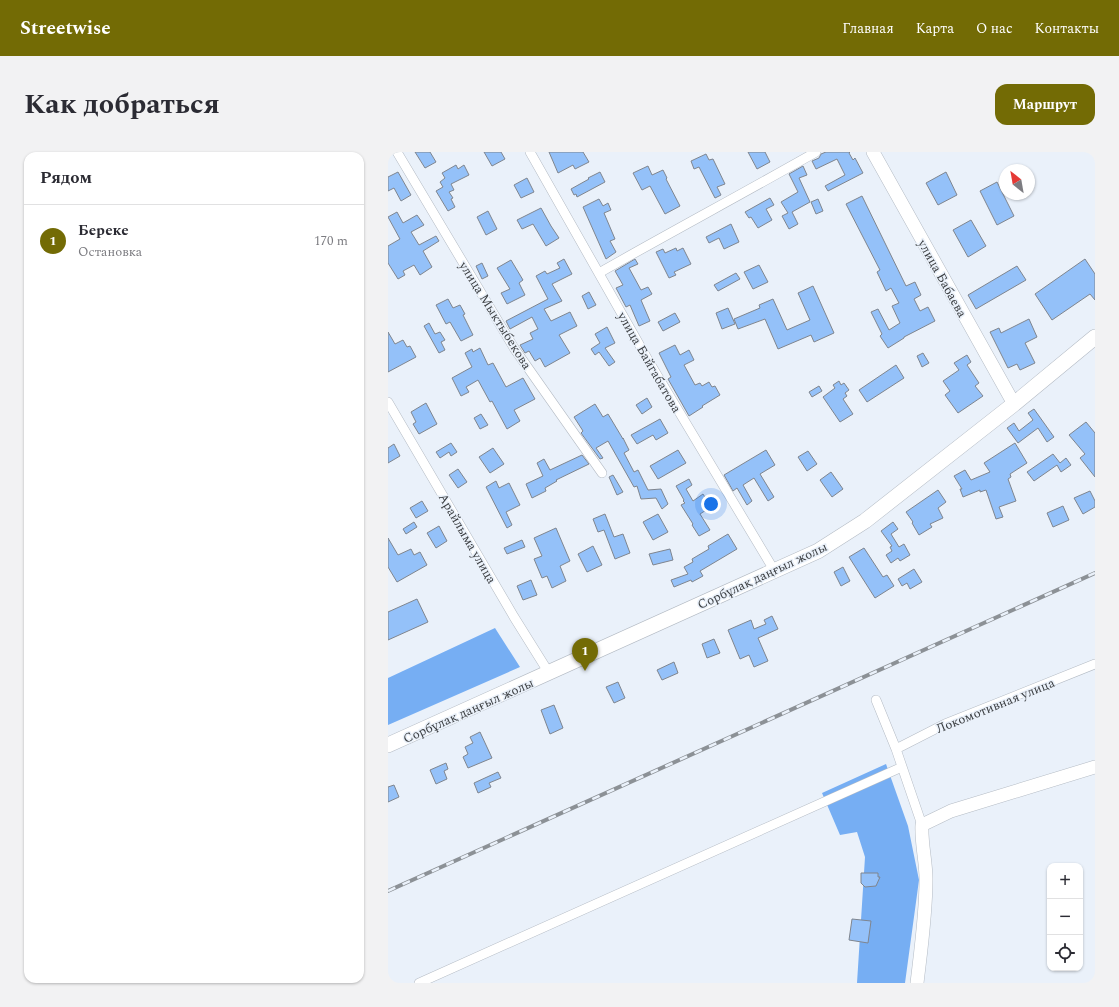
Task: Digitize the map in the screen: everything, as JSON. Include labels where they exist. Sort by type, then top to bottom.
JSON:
[{"type":"main road","name":"улица Бабаева","points":[[874,152],[1014,404]]},
{"type":"main road","name":"Сорбұлақ даңғыл жолы","points":[[388,745],[818,551],[865,521],[1014,404],[1095,337]]},
{"type":"main road","points":[[917,983],[925,916],[926,878],[922,825],[951,810],[1095,767]]},
{"type":"street","name":"улица Мыктыбекова","points":[[397,152],[514,348],[602,473]]},
{"type":"street","name":"улица Байгабатова","points":[[530,152],[648,360],[774,570]]},
{"type":"street","points":[[599,273],[816,152]]},
{"type":"street","name":"Арайлыма улица","points":[[388,402],[514,617],[549,673]]},
{"type":"street","name":"Локомотивная улица","points":[[896,749],[945,724],[1095,664]]},
{"type":"street","points":[[876,700],[896,749],[922,825]]},
{"type":"street","points":[[419,983],[902,767]]},
{"type":"shaded area","points":[[495,628],[520,667],[388,725],[388,678]]},
{"type":"shaded area","points":[[886,764],[908,826],[919,880],[905,983],[857,983],[865,857],[857,832],[840,835],[822,793]]},
{"type":"building","points":[[415,152],[430,152],[436,162],[425,168]]},
{"type":"building","points":[[484,152],[501,152],[505,159],[492,166]]},
{"type":"building","points":[[549,152],[583,152],[589,162],[575,169],[573,165],[558,173]]},
{"type":"building","points":[[748,152],[765,152],[770,162],[757,169]]},
{"type":"building","points":[[826,152],[850,152],[849,153],[853,160],[855,158],[863,173],[828,191],[825,186],[845,175],[837,159],[816,169],[812,161],[819,158],[821,154]]},
{"type":"building","points":[[706,154],[709,160],[713,159],[725,184],[717,187],[721,195],[715,198],[699,167],[694,169],[691,161]]},
{"type":"building","points":[[456,165],[458,169],[464,165],[469,175],[451,184],[454,190],[449,192],[453,198],[451,199],[455,207],[448,211],[436,191],[443,187],[440,182],[445,178],[442,173]]},
{"type":"building","points":[[648,166],[652,175],[663,170],[680,206],[665,214],[650,186],[642,190],[633,173]]},
{"type":"building","points":[[803,166],[807,175],[799,178],[810,202],[792,212],[798,224],[789,229],[782,216],[788,213],[781,202],[798,192],[789,174]]},
{"type":"building","points":[[398,172],[411,195],[401,201],[394,188],[388,191],[388,177]]},
{"type":"building","points":[[600,172],[605,182],[577,197],[576,194],[574,195],[571,189]]},
{"type":"building","points":[[946,172],[957,195],[938,205],[926,183]]},
{"type":"building","points":[[527,178],[534,192],[521,198],[514,185]]},
{"type":"building","points":[[997,182],[999,186],[999,200],[1006,200],[1014,216],[997,225],[980,191]]},
{"type":"building","points":[[862,196],[906,286],[915,282],[921,295],[914,299],[920,311],[928,307],[935,321],[904,337],[888,348],[880,336],[882,334],[871,312],[878,309],[889,330],[900,323],[892,306],[899,303],[891,288],[886,291],[877,272],[880,270],[846,204]]},
{"type":"building","points":[[770,198],[774,205],[766,209],[772,220],[758,228],[751,217],[749,218],[745,212]]},
{"type":"building","points":[[599,199],[603,206],[608,203],[611,210],[604,213],[615,239],[610,241],[616,252],[606,259],[583,207]]},
{"type":"building","points":[[818,199],[823,211],[816,214],[811,202]]},
{"type":"building","points":[[541,208],[559,238],[546,246],[533,224],[522,229],[517,220]]},
{"type":"building","points":[[488,211],[497,229],[486,235],[477,217]]},
{"type":"building","points":[[397,212],[403,223],[417,215],[424,225],[411,232],[419,245],[436,236],[439,241],[423,251],[432,267],[420,275],[414,265],[403,271],[405,275],[398,279],[388,263],[388,246],[400,239],[388,217]]},
{"type":"building","points":[[971,220],[986,246],[968,257],[953,230]]},
{"type":"building","points":[[731,224],[739,242],[724,249],[719,238],[709,243],[706,237]]},
{"type":"building","points":[[676,248],[677,251],[683,248],[691,264],[674,272],[676,275],[669,278],[656,252],[663,249],[665,253]]},
{"type":"building","points":[[564,259],[572,274],[552,284],[562,301],[544,309],[551,321],[570,312],[577,326],[559,335],[570,353],[545,367],[540,358],[535,361],[529,351],[525,353],[520,345],[533,339],[530,333],[538,329],[532,317],[510,329],[506,321],[548,299],[536,276],[545,271],[547,274],[560,268],[557,263]]},
{"type":"building","points":[[635,259],[638,264],[629,268],[641,290],[648,287],[652,294],[641,300],[650,321],[639,326],[630,305],[626,307],[616,288],[623,285],[615,271]]},
{"type":"building","points":[[1085,259],[1095,274],[1095,300],[1090,294],[1052,320],[1035,294]]},
{"type":"building","points":[[511,260],[523,280],[519,283],[525,295],[507,304],[501,293],[510,289],[497,268]]},
{"type":"building","points":[[482,263],[488,276],[482,279],[476,266]]},
{"type":"building","points":[[759,265],[768,282],[753,289],[744,272]]},
{"type":"building","points":[[1017,266],[1026,280],[976,309],[968,295]]},
{"type":"building","points":[[736,273],[740,279],[718,291],[714,285]]},
{"type":"building","points":[[813,286],[834,333],[814,342],[811,335],[778,349],[765,319],[738,329],[734,319],[760,308],[759,305],[773,299],[787,330],[810,320],[798,293]]},
{"type":"building","points":[[589,292],[596,305],[588,309],[582,296]]},
{"type":"building","points":[[448,299],[453,308],[460,305],[465,314],[463,315],[473,335],[461,341],[450,322],[446,324],[436,305]]},
{"type":"building","points":[[728,308],[735,324],[722,329],[716,313]]},
{"type":"building","points":[[675,313],[680,322],[663,331],[658,322]]},
{"type":"building","points":[[1029,319],[1037,337],[1025,343],[1035,363],[1020,370],[1017,364],[1008,368],[990,332],[999,328],[1001,333]]},
{"type":"building","points":[[429,323],[435,334],[440,332],[445,340],[441,342],[445,350],[439,353],[424,326]]},
{"type":"building","points":[[607,327],[615,343],[605,348],[615,362],[609,366],[599,352],[595,355],[591,349],[600,343],[595,334]]},
{"type":"building","points":[[388,332],[395,344],[403,340],[407,347],[410,346],[416,357],[388,372]]},
{"type":"building","points":[[675,345],[680,355],[689,350],[694,360],[684,365],[695,385],[700,383],[702,386],[709,382],[712,387],[715,386],[720,395],[689,416],[668,379],[671,377],[659,353]]},
{"type":"building","points":[[480,348],[488,365],[493,363],[506,387],[523,378],[535,399],[514,410],[520,421],[507,429],[492,401],[490,402],[478,380],[466,387],[469,392],[461,396],[452,378],[472,367],[465,353],[472,349],[473,352]]},
{"type":"building","points":[[923,353],[929,363],[922,367],[917,356]]},
{"type":"building","points":[[967,355],[971,362],[967,365],[979,383],[975,386],[983,396],[958,413],[945,395],[950,391],[943,381],[959,370],[954,363]]},
{"type":"building","points":[[896,365],[904,378],[867,402],[859,390]]},
{"type":"building","points":[[839,381],[841,385],[844,383],[849,390],[845,393],[847,396],[843,399],[853,414],[840,422],[823,397],[835,388],[833,385]]},
{"type":"building","points":[[819,386],[822,391],[812,397],[809,392]]},
{"type":"building","points":[[647,398],[652,407],[642,414],[636,405]]},
{"type":"building","points":[[426,403],[437,424],[419,434],[413,424],[416,422],[411,412]]},
{"type":"building","points":[[595,404],[603,417],[608,414],[623,438],[629,450],[624,453],[634,472],[638,470],[648,490],[661,489],[668,504],[662,509],[656,498],[641,499],[637,486],[634,487],[608,441],[596,448],[603,458],[600,459],[581,433],[583,431],[574,417]]},
{"type":"building","points":[[1034,409],[1054,437],[1047,442],[1038,428],[1018,443],[1007,428],[1014,423],[1019,431],[1033,420],[1028,413]]},
{"type":"building","points":[[481,414],[488,425],[480,429],[474,418]]},
{"type":"building","points":[[660,419],[668,433],[656,440],[653,435],[637,444],[631,435]]},
{"type":"building","points":[[1086,422],[1095,433],[1095,477],[1080,458],[1085,454],[1069,435]]},
{"type":"building","points":[[451,443],[457,452],[451,456],[449,452],[440,458],[436,452]]},
{"type":"building","points":[[1015,443],[1027,463],[1010,474],[1011,477],[1008,479],[1016,501],[999,507],[1003,517],[996,519],[986,490],[980,492],[980,490],[963,497],[960,489],[962,489],[954,476],[965,470],[971,480],[990,472],[984,463]]},
{"type":"building","points":[[394,444],[400,456],[388,463],[388,448]]},
{"type":"building","points":[[493,448],[504,464],[490,473],[479,457]]},
{"type":"building","points":[[678,450],[686,463],[658,479],[650,466]]},
{"type":"building","points":[[766,450],[775,465],[760,474],[774,497],[768,501],[754,478],[743,485],[752,501],[747,505],[737,488],[733,491],[724,475]]},
{"type":"building","points":[[808,451],[817,464],[807,471],[798,457]]},
{"type":"building","points":[[1053,454],[1060,463],[1066,458],[1071,465],[1061,472],[1057,465],[1034,481],[1027,472]]},
{"type":"building","points":[[582,455],[589,464],[556,480],[557,481],[545,488],[546,491],[532,498],[526,484],[543,476],[537,463],[544,459],[550,470]]},
{"type":"building","points":[[458,469],[467,482],[458,488],[449,475]]},
{"type":"building","points":[[831,472],[843,489],[832,497],[820,480]]},
{"type":"building","points":[[613,475],[623,492],[617,495],[609,477]]},
{"type":"building","points":[[689,479],[692,485],[686,489],[693,501],[703,494],[711,507],[700,514],[710,530],[699,536],[681,505],[685,503],[676,486]]},
{"type":"building","points":[[496,481],[499,488],[509,483],[520,505],[506,512],[512,525],[507,528],[486,487]]},
{"type":"building","points":[[938,490],[946,502],[938,508],[943,518],[930,524],[932,527],[919,535],[906,512]]},
{"type":"building","points":[[1090,491],[1095,501],[1095,507],[1083,514],[1074,498]]},
{"type":"building","points":[[422,501],[428,511],[416,518],[410,508]]},
{"type":"building","points":[[1063,506],[1069,520],[1053,527],[1047,513]]},
{"type":"building","points":[[605,514],[614,537],[623,534],[630,553],[615,559],[604,530],[598,532],[593,519]]},
{"type":"building","points":[[658,514],[668,532],[653,540],[643,522]]},
{"type":"building","points":[[414,522],[417,527],[406,534],[403,529]]},
{"type":"building","points":[[893,522],[898,529],[891,534],[899,547],[904,544],[910,555],[900,561],[898,558],[891,563],[886,555],[892,551],[890,547],[892,546],[881,531]]},
{"type":"building","points":[[439,526],[447,541],[436,548],[427,533]]},
{"type":"building","points":[[556,528],[570,561],[560,566],[566,581],[552,588],[547,576],[542,578],[534,559],[542,556],[534,538]]},
{"type":"building","points":[[728,534],[737,549],[700,571],[703,576],[692,582],[691,580],[674,587],[671,580],[688,574],[684,567],[693,562],[692,559],[709,549],[708,546]]},
{"type":"building","points":[[388,538],[398,555],[411,549],[414,555],[420,552],[427,565],[397,582],[388,567]]},
{"type":"building","points":[[522,540],[525,547],[507,554],[504,548]]},
{"type":"building","points":[[593,546],[602,565],[587,572],[578,554]]},
{"type":"building","points":[[864,548],[883,577],[887,575],[894,586],[875,598],[849,557]]},
{"type":"building","points":[[670,549],[673,560],[653,565],[649,554]]},
{"type":"building","points":[[843,567],[850,581],[841,586],[834,572]]},
{"type":"building","points":[[914,569],[922,582],[910,589],[907,583],[902,586],[898,579]]},
{"type":"building","points":[[531,580],[537,595],[523,600],[517,586]]},
{"type":"building","points":[[417,599],[428,622],[388,640],[388,612]]},
{"type":"building","points":[[772,616],[778,629],[758,638],[768,661],[754,667],[749,655],[740,659],[728,630],[751,620],[754,629],[766,624],[764,620]]},
{"type":"building","points":[[714,639],[720,653],[707,658],[702,644]]},
{"type":"building","points":[[674,662],[678,673],[662,680],[657,670]]},
{"type":"building","points":[[618,682],[625,698],[614,703],[606,687]]},
{"type":"building","points":[[554,705],[563,728],[550,734],[541,710]]},
{"type":"building","points":[[480,732],[492,758],[468,768],[463,757],[468,754],[465,747],[473,743],[470,737]]},
{"type":"building","points":[[446,763],[448,769],[444,771],[447,779],[436,784],[430,770]]},
{"type":"building","points":[[498,772],[501,778],[489,783],[491,787],[478,793],[474,783]]},
{"type":"building","points":[[394,785],[399,797],[388,802],[388,787]]},
{"type":"building","points":[[861,873],[878,873],[878,877],[880,877],[876,886],[865,887],[861,883]]},
{"type":"building","points":[[852,919],[871,921],[868,943],[849,940]]},
{"type":"railway","points":[[388,891],[1095,573]]},
{"type":"place","name":"Береке","points":[[585,671]]}]
